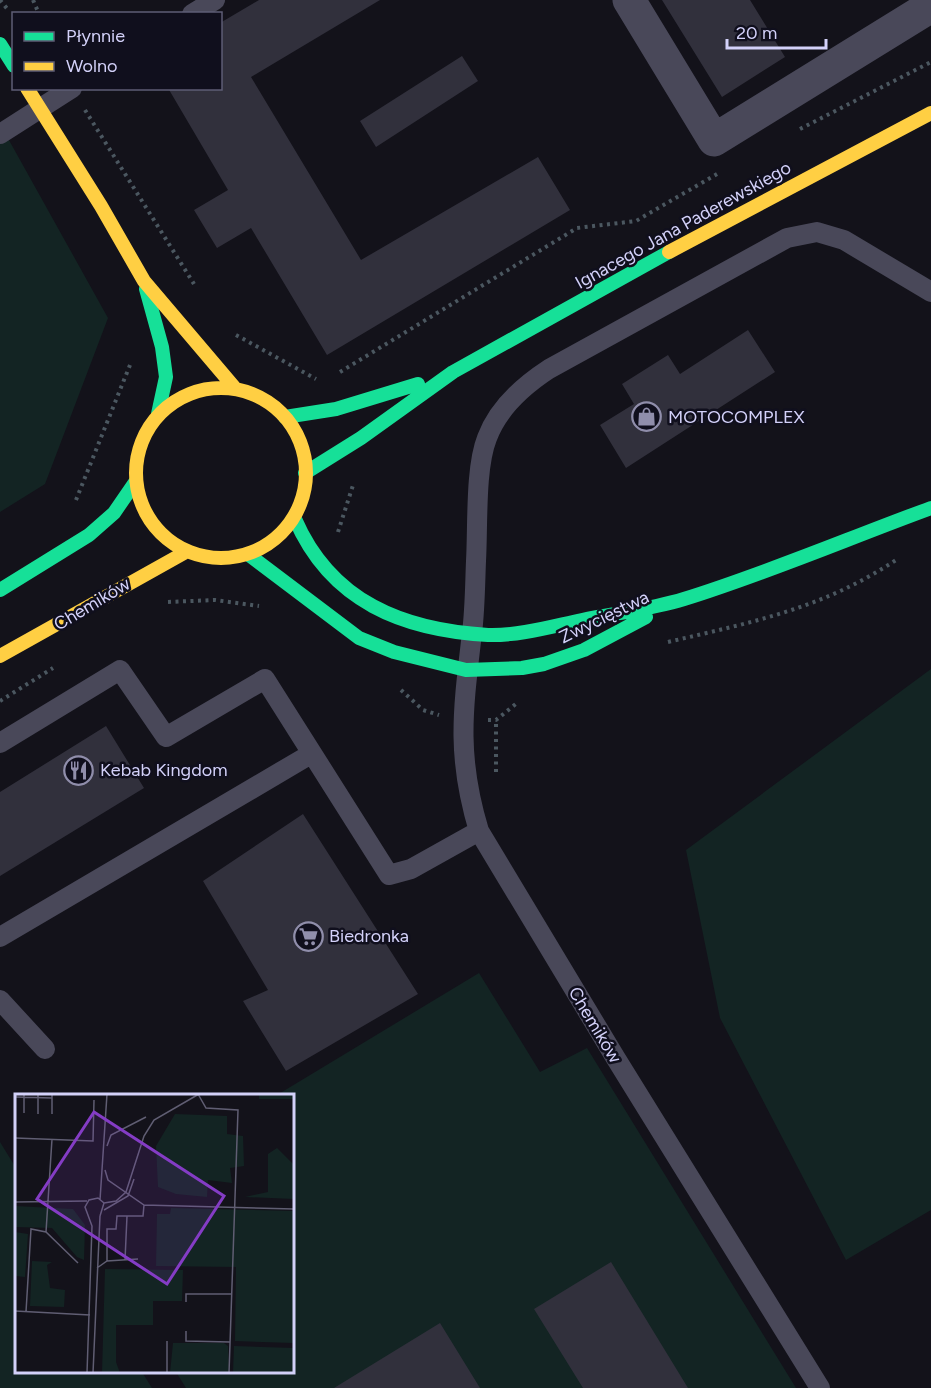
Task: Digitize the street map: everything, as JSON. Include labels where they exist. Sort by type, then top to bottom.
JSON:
[{"type":"main road","points":[[0,45],[12,63]]},
{"type":"main road","points":[[28,90],[144,281],[234,387]]},
{"type":"main road","name":"Ignacego Jana Paderewskiego","points":[[305,473],[361,438],[453,372],[753,206],[931,112]]},
{"type":"main road","points":[[144,281],[162,347],[166,377],[158,414]]},
{"type":"main road","name":"Ignacego Jana Paderewskiego","points":[[285,417],[322,415],[350,408],[453,372]]},
{"type":"main road","points":[[211,387],[234,387],[269,401],[285,417],[303,452],[304,491],[295,519],[280,535],[249,555],[219,561],[202,559],[184,553],[159,530],[144,508],[136,481],[138,457],[145,436],[158,414],[175,399],[211,387]]},
{"type":"main road","points":[[0,591],[89,534],[114,513],[136,481]]},
{"type":"main road","name":"Zwycięstwa","points":[[249,555],[359,638],[394,652],[466,670],[522,668],[543,664],[584,650],[683,598],[931,508]]},
{"type":"main road","name":"Zwycięstwa","points":[[295,519],[307,547],[323,567],[343,586],[368,604],[410,624],[490,635],[537,629],[683,598]]},
{"type":"main road","name":"Chemików","points":[[0,656],[184,553]]},
{"type":"street","points":[[629,0],[714,140],[931,6]]},
{"type":"lane","points":[[195,12],[215,0]]},
{"type":"lane","points":[[0,134],[69,90]]},
{"type":"lane","name":"Chemików","points":[[820,1388],[615,1057],[479,831],[470,800],[463,760],[462,718],[472,632],[481,475],[486,439],[500,414],[522,386],[787,238],[817,232],[844,240],[931,292]]},
{"type":"lane","points":[[0,743],[120,670],[166,737],[265,679],[389,875],[411,869],[479,831]]},
{"type":"lane","points":[[0,937],[311,754]]},
{"type":"lane","points":[[0,1000],[45,1049]]},
{"type":"path","points":[[0,0],[12,15]]},
{"type":"path","points":[[793,133],[931,62]]},
{"type":"path","points":[[73,90],[198,290]]},
{"type":"path","points":[[334,375],[577,228],[636,221],[723,171]]},
{"type":"path","points":[[232,333],[319,380],[327,378]]},
{"type":"path","points":[[74,503],[130,365],[135,360]]},
{"type":"path","points":[[337,538],[357,470]]},
{"type":"path","points":[[659,644],[780,616],[841,593],[902,555]]},
{"type":"path","points":[[165,602],[215,600],[253,604],[266,608]]},
{"type":"path","points":[[480,720],[496,720],[519,701]]},
{"type":"shaded area","points":[[0,124],[108,318],[45,484],[0,512]]},
{"type":"shaded area","points":[[931,669],[931,1210],[846,1260],[720,1018],[686,850]]},
{"type":"shaded area","points":[[479,973],[540,1072],[587,1048],[796,1388],[186,1388],[177,1373],[294,1373],[294,1094],[279,1094]]},
{"type":"shaded area","points":[[0,1142],[15,1166],[15,1373],[143,1373],[152,1388],[0,1388]]},
{"type":"building","points":[[259,0],[380,0],[251,77],[361,260],[538,157],[570,210],[327,355],[251,228],[217,248],[194,210],[228,190],[169,90],[222,90],[222,22]]},
{"type":"building","points":[[662,0],[750,0],[785,57],[722,97]]},
{"type":"building","points":[[462,56],[478,81],[376,147],[360,121]]},
{"type":"building","points":[[748,330],[775,372],[626,468],[600,425],[634,404],[622,384],[668,355],[680,374]]},
{"type":"building","points":[[106,726],[144,788],[0,876],[0,792]]},
{"type":"building","name":"Biedronka","points":[[303,814],[418,994],[286,1071],[243,1001],[268,990],[203,881]]},
{"type":"building","points":[[611,1262],[688,1388],[583,1388],[534,1309]]},
{"type":"building","points":[[440,1323],[480,1388],[334,1388]]},
{"type":"traffic: fast","points":[[0,44],[12,63]]},
{"type":"traffic: fast","points":[[305,473],[361,438],[453,372],[669,252]]},
{"type":"traffic: fast","points":[[146,289],[162,347],[166,377],[158,414]]},
{"type":"traffic: fast","points":[[285,417],[336,409],[418,384]]},
{"type":"traffic: fast","points":[[0,590],[89,535],[114,513],[136,481]]},
{"type":"traffic: fast","points":[[295,519],[310,548],[328,571],[349,591],[373,606],[399,618],[427,626],[457,632],[500,635],[536,630],[684,599],[777,567],[931,508]]},
{"type":"traffic: fast","points":[[249,555],[359,638],[394,652],[466,670],[522,668],[544,664],[584,650],[646,617]]},
{"type":"traffic: slow","points":[[28,90],[101,206],[144,281],[234,387]]},
{"type":"traffic: slow","points":[[669,252],[931,113]]},
{"type":"traffic: slow","points":[[221,388],[238,389],[254,394],[281,413],[300,440],[305,456],[306,473],[305,490],[300,506],[281,533],[254,552],[238,557],[221,558],[204,557],[188,552],[161,533],[142,506],[137,490],[136,473],[137,456],[142,440],[161,413],[188,394],[204,389],[221,388]]},
{"type":"traffic: slow","points":[[0,656],[184,553]]},
{"type":"place","name":"MOTOCOMPLEX","points":[[647,417]]},
{"type":"place","name":"Kebab Kingdom","points":[[79,770]]},
{"type":"place","name":"Biedronka","points":[[308,936]]}]
